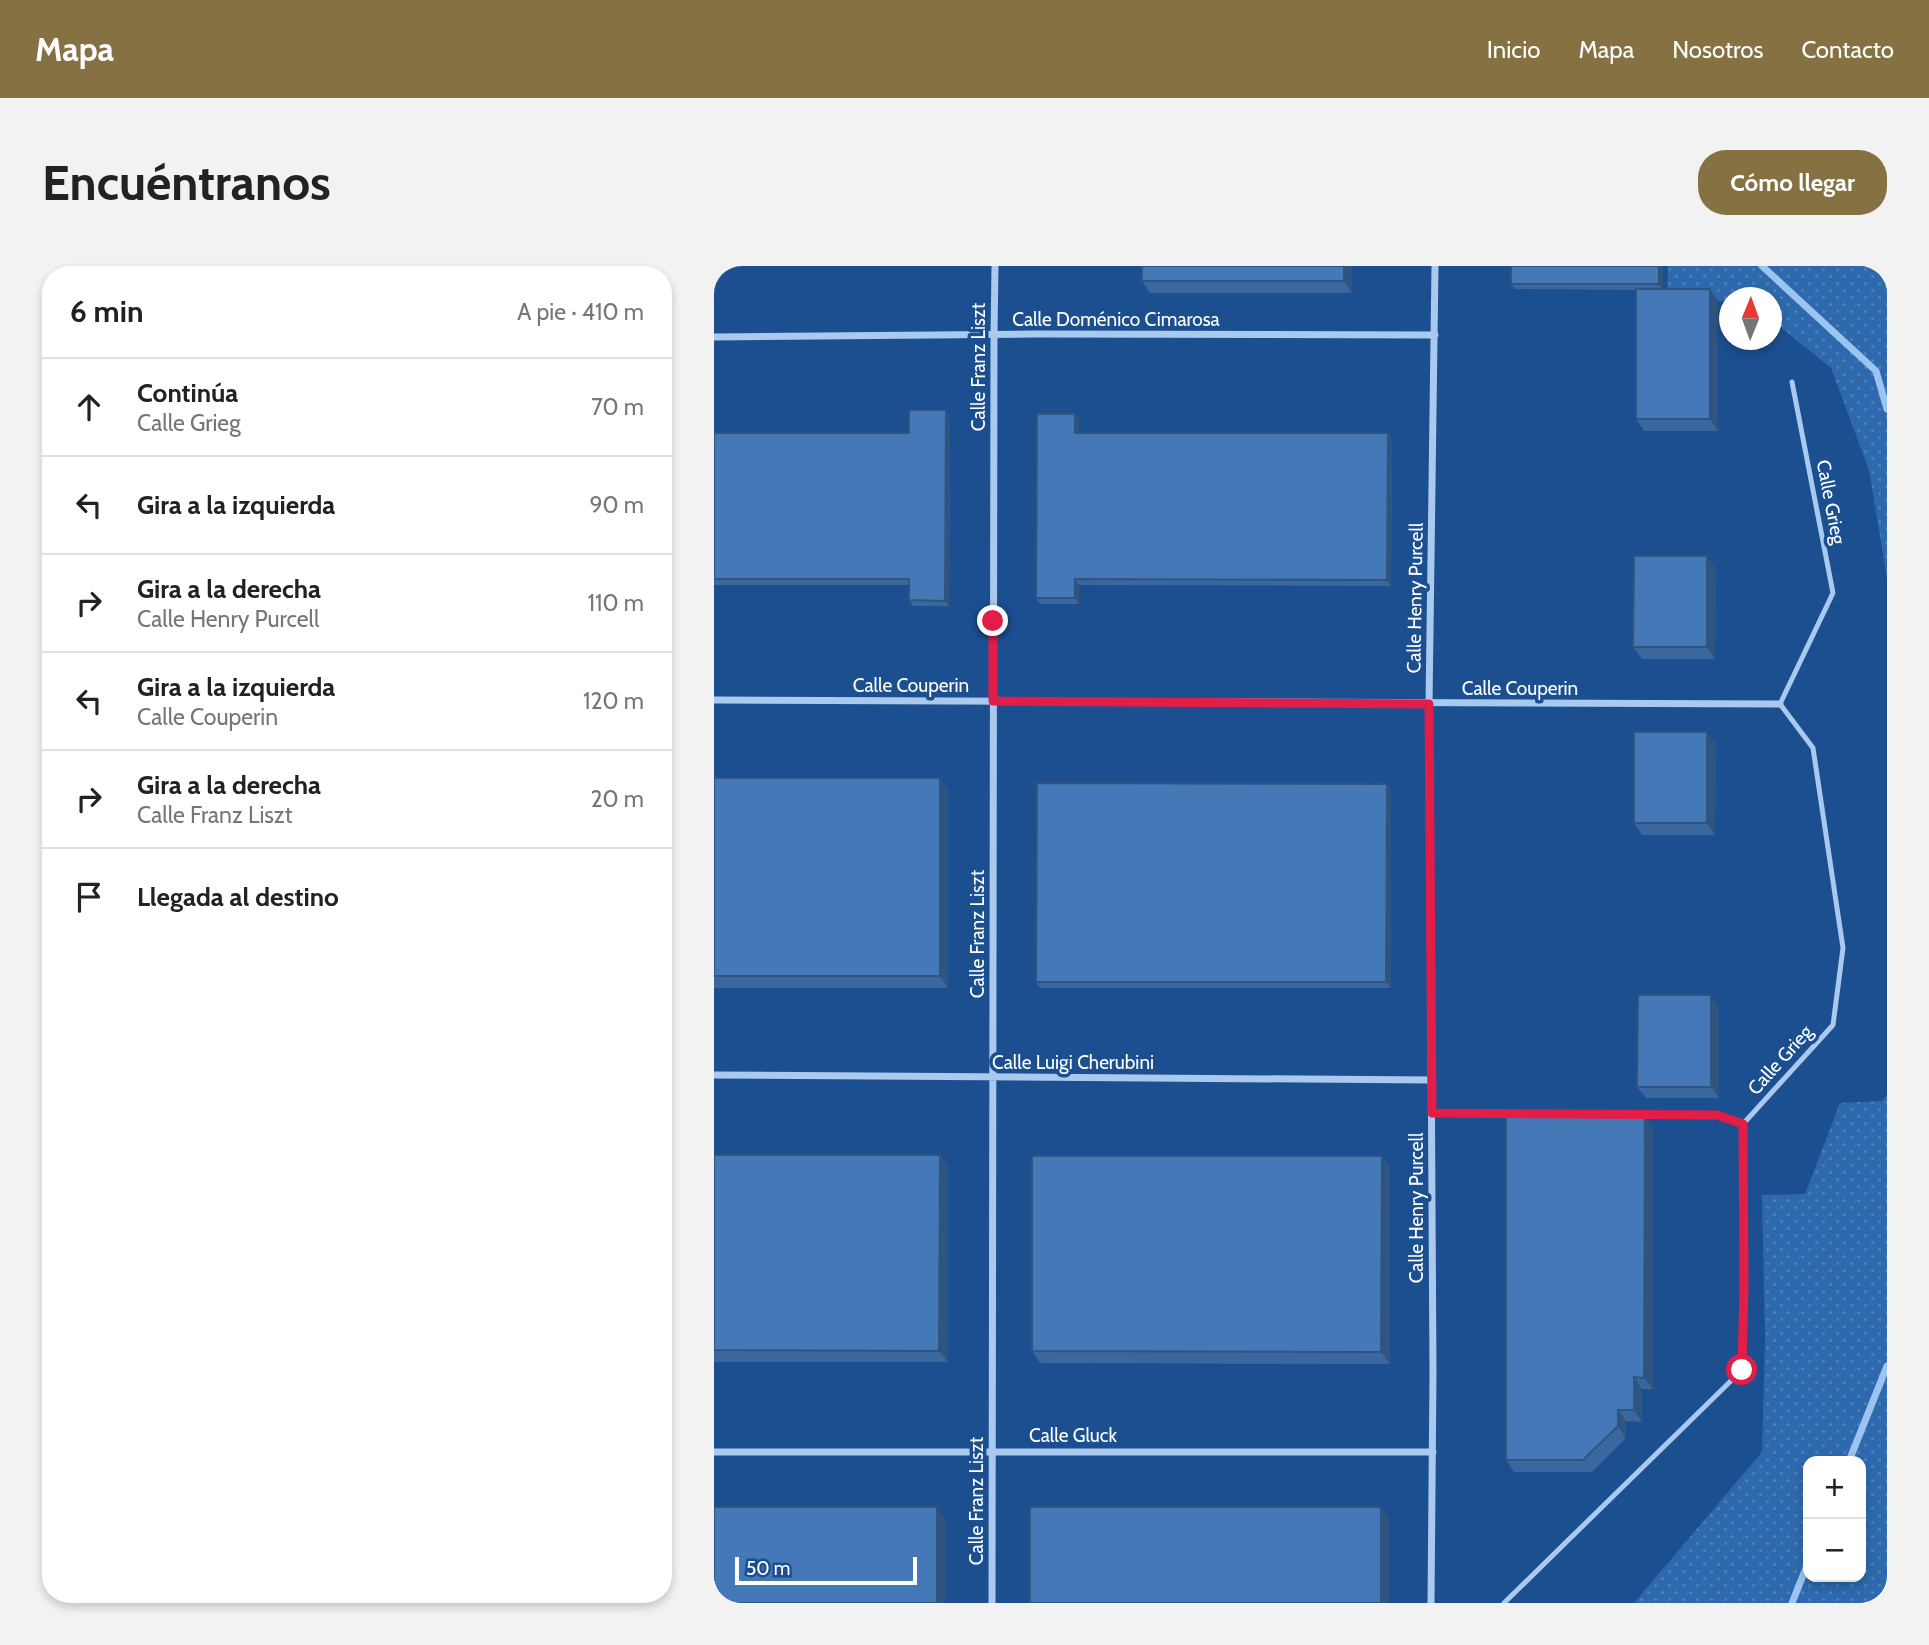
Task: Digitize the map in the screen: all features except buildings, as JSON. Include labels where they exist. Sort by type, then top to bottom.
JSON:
[{"type":"street","name":"Calle Franz Liszt","points":[[992,1603],[995,266]]},
{"type":"street","name":"Calle Henry Purcell","points":[[1431,1603],[1433,1452],[1429,704],[1435,266]]},
{"type":"street","name":"Calle Doménico Cimarosa","points":[[714,337],[994,334],[1435,335]]},
{"type":"street","name":"Calle Couperin","points":[[714,700],[1780,705]]},
{"type":"street","name":"Calle Luigi Cherubini","points":[[714,1075],[1432,1080]]},
{"type":"street","name":"Calle Gluck","points":[[714,1452],[1433,1452]]},
{"type":"lane","name":"Calle Grieg","points":[[1743,1124],[1833,1025],[1843,948],[1813,748],[1780,705],[1833,593],[1792,382]]},
{"type":"lane","points":[[1432,1113],[1717,1115],[1743,1124],[1742,1370],[1504,1603]]},
{"type":"shaded area","points":[[1668,266],[1887,266],[1887,578],[1869,470],[1831,368],[1782,328],[1782,287],[1719,287],[1719,301],[1667,301]]},
{"type":"shaded area","points":[[1887,1095],[1887,1603],[1634,1603],[1762,1452],[1765,1337],[1762,1195],[1805,1194],[1840,1103],[1882,1101]]},
{"type":"waterway","points":[[1762,266],[1876,371],[1887,409]]},
{"type":"waterway","points":[[1851,1456],[1887,1366]]},
{"type":"waterway","points":[[1792,1603],[1803,1576]]},
{"type":"route","points":[[993,621],[993,701],[1429,704],[1432,1113],[1717,1115],[1743,1124],[1742,1370]]}]
